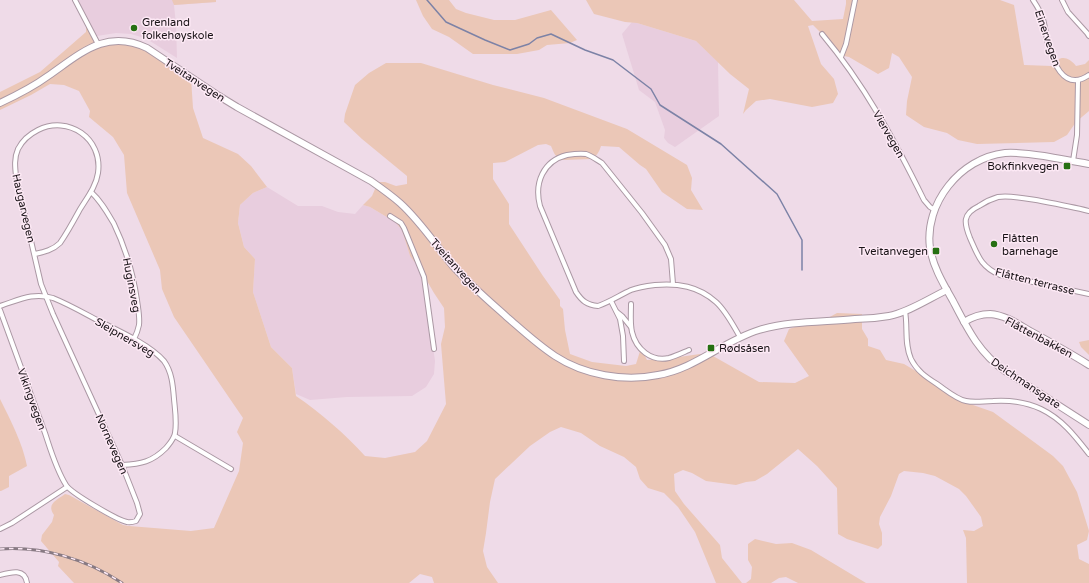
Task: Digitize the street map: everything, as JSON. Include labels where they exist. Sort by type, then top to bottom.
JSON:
[{"type":"main road","name":"Tveitanvegen","points":[[0,103],[37,84],[76,56],[98,44],[109,41],[123,40],[139,44],[225,100],[379,187],[402,204],[472,286],[544,348],[568,364],[589,372],[609,376],[634,378],[657,376],[669,373],[691,364],[740,337],[758,330],[802,323],[883,317],[905,311],[947,290]]},
{"type":"main road","name":"Deichmansgate","points":[[1089,164],[1019,153],[1004,153],[989,157],[975,163],[957,176],[944,192],[934,210],[930,228],[930,248],[938,272],[964,322],[981,350],[997,365],[1089,425]]},
{"type":"main road","name":"Flåttenbakken","points":[[964,322],[984,314],[1000,316],[1055,344],[1089,365]]},
{"type":"street","points":[[75,0],[98,44]]},
{"type":"street","points":[[841,57],[846,44],[855,0]]},
{"type":"street","name":"Einervegen","points":[[1033,0],[1043,19],[1051,51],[1061,74],[1067,79],[1078,80]]},
{"type":"street","points":[[1062,0],[1068,12],[1089,36]]},
{"type":"street","name":"Viervegen","points":[[822,34],[841,57],[858,82],[894,141],[924,200],[934,210]]},
{"type":"street","points":[[1073,161],[1076,135],[1078,80],[1089,75]]},
{"type":"street","name":"Haugarvegen","points":[[35,254],[49,250],[60,243],[95,183],[98,174],[97,154],[94,147],[83,135],[69,127],[52,125],[32,133],[24,140],[18,149],[16,158],[16,172],[41,284],[45,296]]},
{"type":"street","points":[[673,284],[671,258],[665,245],[642,213],[602,163],[584,154],[571,154],[552,162],[545,169],[541,176],[538,190],[540,206],[576,292],[580,298],[587,304],[598,306],[640,288],[673,284],[683,285],[700,291],[716,302],[730,320],[740,337]]},
{"type":"street","name":"Huginsveg","points":[[90,192],[97,197],[109,216],[124,246],[129,261],[136,290],[139,316],[138,330],[134,339]]},
{"type":"street","name":"Flåtten terrasse","points":[[1089,211],[1026,199],[997,197],[974,208],[967,215],[965,220],[966,228],[982,262],[992,272],[1089,294]]},
{"type":"street","points":[[390,216],[401,223],[404,228],[424,277],[434,349]]},
{"type":"street","points":[[0,306],[33,296],[45,296]]},
{"type":"street","name":"Sleipnersveg","points":[[45,296],[60,300],[134,339],[164,362],[168,368],[174,392],[175,436]]},
{"type":"street","name":"Nornevegen","points":[[45,296],[122,465],[140,510],[139,516],[136,521],[129,522],[121,520],[67,487]]},
{"type":"street","points":[[611,301],[620,319],[623,336],[624,361]]},
{"type":"street","points":[[631,304],[631,327],[635,341],[639,348],[646,354],[660,359],[668,358],[689,350]]},
{"type":"street","name":"Vikingvegen","points":[[0,310],[51,450],[67,487]]},
{"type":"street","points":[[905,311],[907,318],[906,328],[909,352],[914,364],[922,373],[960,399],[966,401],[1008,401],[1025,403],[1040,408],[1067,427],[1089,454]]},
{"type":"street","points":[[617,312],[631,327]]},
{"type":"street","points":[[122,465],[141,463],[153,459],[162,452],[175,436],[231,469]]},
{"type":"street","points":[[0,530],[67,487]]},
{"type":"street","points":[[0,575],[19,572],[23,573],[28,583]]},
{"type":"shaded area","name":"Grenland folkehøyskole","points":[[77,0],[216,0],[216,2],[174,5],[177,58],[150,41],[131,34],[116,33],[97,36]]},
{"type":"shaded area","points":[[172,0],[216,0],[216,2],[174,5]]},
{"type":"shaded area","points":[[416,0],[449,0],[456,9],[494,20],[515,20],[551,10],[577,40],[570,43],[547,45],[539,50],[517,54],[473,54],[449,37],[432,29],[423,16]]},
{"type":"shaded area","points":[[586,0],[794,0],[812,21],[843,19],[846,0],[1000,0],[1014,5],[1024,65],[1052,66],[1058,60],[1064,58],[1070,60],[1076,66],[1085,64],[1089,60],[1089,111],[1076,122],[1067,135],[1054,142],[977,144],[958,140],[947,133],[924,127],[906,115],[912,77],[899,57],[892,53],[889,68],[878,74],[849,57],[844,56],[813,25],[808,26],[821,64],[834,79],[838,94],[833,103],[812,107],[770,99],[756,101],[743,114],[749,89],[730,74],[696,41],[637,23],[625,22],[594,14]]},
{"type":"shaded area","points":[[632,22],[696,41],[718,62],[719,116],[675,147],[668,143],[664,138],[665,130],[655,102],[639,90],[622,34]]},
{"type":"shaded area","points":[[86,23],[97,45],[116,41],[143,46],[191,78],[193,108],[203,138],[238,154],[251,166],[267,187],[253,193],[240,205],[238,223],[244,247],[255,259],[253,292],[271,347],[292,368],[296,396],[315,409],[365,456],[385,458],[415,452],[427,441],[446,404],[441,344],[445,327],[444,308],[420,269],[410,256],[402,230],[395,222],[370,207],[363,205],[372,196],[378,182],[385,182],[396,186],[407,184],[407,176],[344,122],[345,114],[355,85],[369,73],[386,63],[421,63],[493,85],[544,98],[627,129],[687,165],[692,178],[691,190],[703,210],[687,209],[662,192],[646,169],[619,147],[601,146],[598,154],[591,159],[564,160],[557,157],[551,146],[546,144],[538,145],[505,162],[493,163],[493,179],[509,204],[509,224],[560,300],[560,306],[563,309],[565,330],[570,354],[592,362],[626,366],[636,364],[641,348],[647,360],[700,354],[713,356],[759,382],[795,383],[809,376],[784,341],[789,329],[801,325],[815,325],[837,313],[862,314],[862,329],[868,339],[868,346],[880,350],[886,360],[904,364],[936,383],[956,399],[993,412],[1053,456],[1063,466],[1077,492],[1089,531],[1087,540],[1077,545],[1079,559],[1089,564],[1089,583],[967,583],[966,538],[963,530],[974,531],[983,526],[981,517],[959,489],[935,476],[923,473],[904,471],[899,474],[891,496],[880,517],[879,524],[882,533],[882,545],[878,549],[847,539],[838,534],[837,488],[817,466],[798,449],[767,474],[755,481],[736,485],[706,481],[683,470],[674,474],[675,491],[684,504],[720,545],[722,558],[742,583],[716,583],[695,532],[678,507],[664,493],[648,488],[640,479],[636,467],[624,457],[600,446],[581,433],[561,427],[550,432],[530,446],[495,479],[483,551],[487,567],[498,583],[434,583],[432,577],[420,574],[409,583],[74,583],[58,566],[59,562],[41,541],[42,535],[52,522],[54,515],[51,508],[56,500],[65,494],[69,495],[123,525],[191,531],[214,528],[239,471],[243,443],[237,432],[243,418],[174,317],[162,289],[160,270],[127,193],[124,155],[113,137],[89,117],[90,111],[79,91],[64,85],[50,84],[0,110],[0,92],[40,72],[86,32]]},
{"type":"shaded area","points":[[267,187],[298,206],[322,206],[338,212],[355,214],[363,205],[370,207],[395,222],[402,230],[410,256],[415,261],[424,282],[435,361],[434,374],[426,387],[412,396],[347,397],[310,400],[296,394],[292,368],[271,347],[253,292],[255,259],[244,247],[238,223],[240,205],[253,193]]},
{"type":"shaded area","points":[[1089,340],[1089,355],[1081,347],[1079,342]]},
{"type":"shaded area","points":[[0,399],[19,440],[27,466],[9,476],[9,487],[1,491],[0,491]]},
{"type":"shaded area","points":[[755,539],[776,544],[792,543],[811,550],[866,583],[798,583],[786,577],[779,578],[771,583],[746,583],[751,579],[752,567],[748,560],[748,544]]},
{"type":"waterway","points":[[427,0],[446,22],[510,50],[529,44],[537,38],[551,34],[585,50],[613,60],[651,89],[660,105],[721,144],[777,194],[802,240],[802,270]]},
{"type":"railway","points":[[0,549],[32,550],[64,556],[94,567],[122,583]]},
{"type":"place","name":"Grenland folkehøyskole","points":[[134,28]]},
{"type":"place","name":"Bokfinkvegen","points":[[1067,166]]},
{"type":"place","name":"Flåtten barnehage","points":[[994,244]]},
{"type":"place","name":"Tveitanvegen","points":[[936,251]]},
{"type":"place","name":"Rødsåsen","points":[[711,348]]}]
